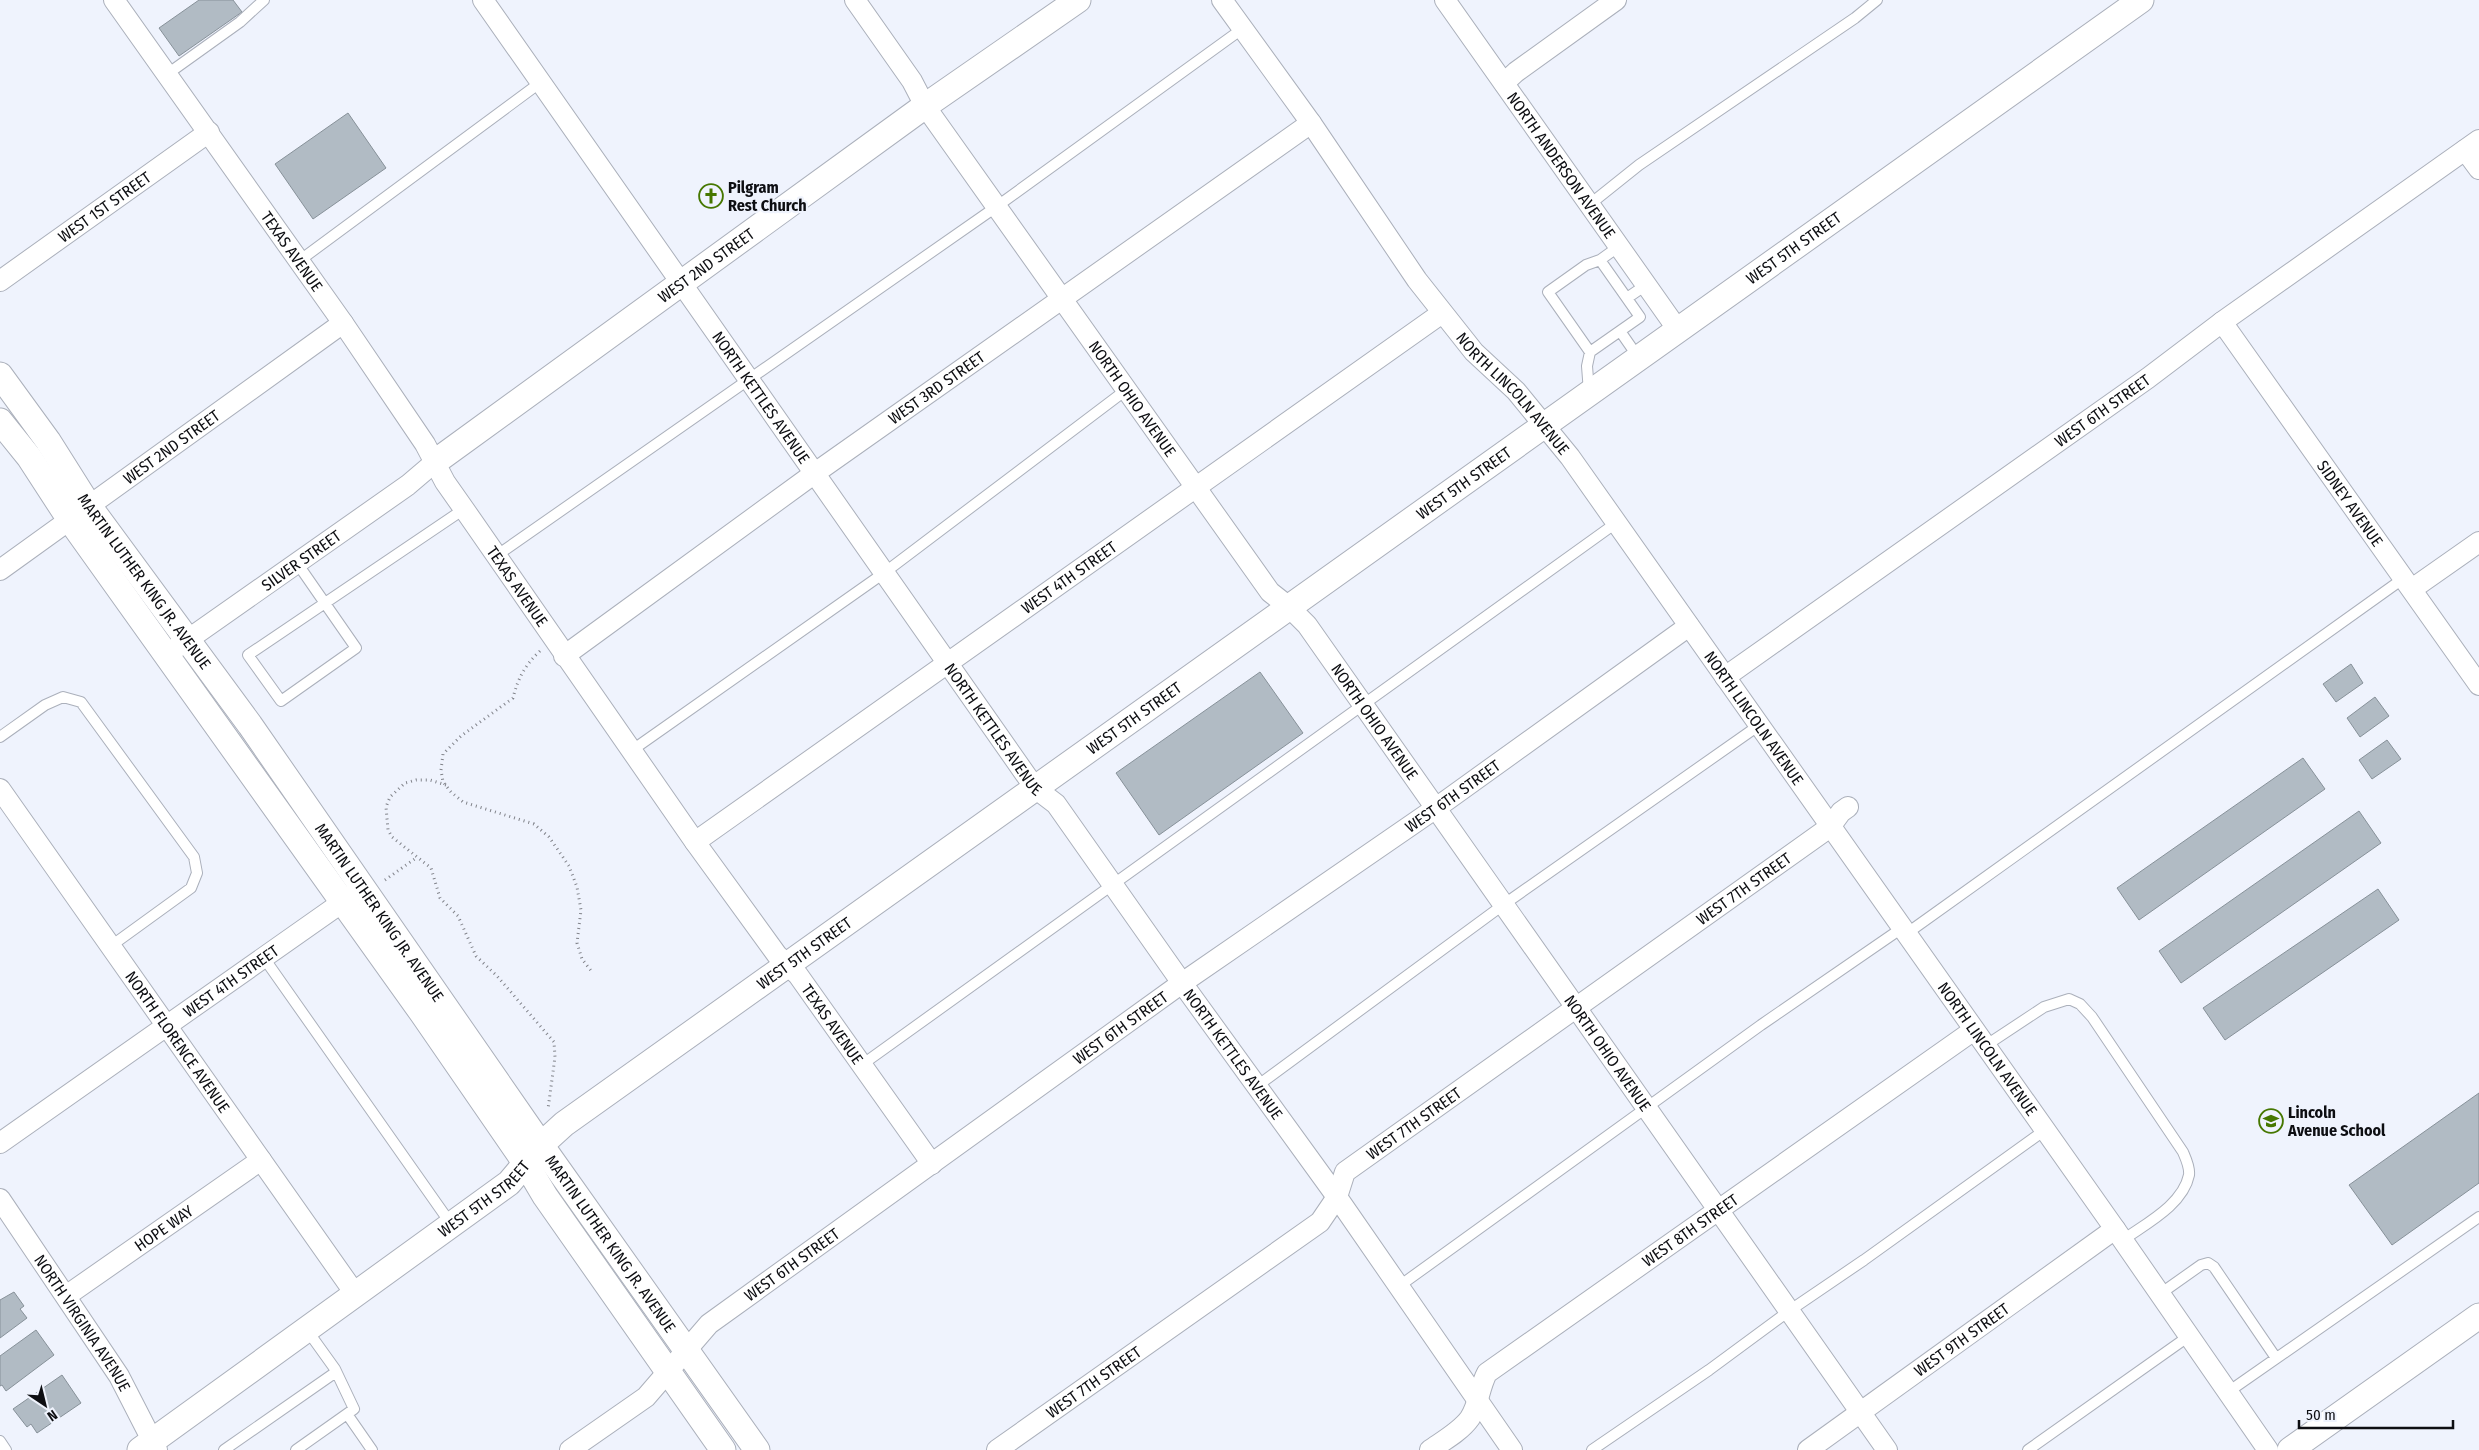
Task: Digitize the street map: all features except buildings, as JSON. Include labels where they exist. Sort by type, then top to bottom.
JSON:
[{"type":"street","name":"TEXAS AVENUE","points":[[114,0],[343,323],[425,444],[464,509],[564,656],[695,842],[777,955],[798,975],[863,1064],[932,1164]]},
{"type":"street","name":"NORTH KETTLES AVENUE","points":[[483,0],[1035,788],[1056,804],[1182,983],[1337,1197],[1512,1450]]},
{"type":"street","name":"NORTH OHIO AVENUE","points":[[855,0],[912,81],[925,106],[1060,299],[1270,592],[1307,625],[1887,1450]]},
{"type":"street","name":"WEST 2ND STREET","points":[[435,462],[925,106],[1078,0]]},
{"type":"street","name":"NORTH LINCOLN AVENUE","points":[[1222,0],[1311,123],[1417,280],[1442,313],[1474,352],[1516,391],[1570,457],[2119,1235],[2268,1450]]},
{"type":"street","name":"NORTH ANDERSON AVENUE","points":[[1445,0],[1678,330]]},
{"type":"street","points":[[1504,83],[1516,72],[1616,0]]},
{"type":"street","name":"WEST 5TH STREET","points":[[150,1447],[306,1330],[508,1183],[541,1145],[564,1124],[2141,0]]},
{"type":"street","name":"WEST 3RD STREET","points":[[564,656],[814,473],[1311,123]]},
{"type":"street","name":"WEST 1ST STREET","points":[[0,282],[209,132]]},
{"type":"street","points":[[2472,145],[2479,169]]},
{"type":"street","name":"WEST 6TH STREET","points":[[1724,677],[2140,384],[2222,322],[2472,145]]},
{"type":"street","name":"WEST 4TH STREET","points":[[695,842],[948,664],[1195,486],[1442,313]]},
{"type":"street","name":"SIDNEY AVENUE","points":[[2222,322],[2479,685]]},
{"type":"street","name":"WEST 2ND STREET","points":[[0,570],[343,323]]},
{"type":"street","name":"MARTIN LUTHER KING JR. AVENUE","points":[[0,375],[48,441],[90,506],[371,886],[541,1145],[756,1450]]},
{"type":"street","name":"MARTIN LUTHER KING JR. AVENUE","points":[[0,420],[29,457],[70,520],[422,1013],[526,1164],[544,1196],[722,1450]]},
{"type":"street","name":"SILVER STREET","points":[[166,655],[408,485],[435,462]]},
{"type":"street","points":[[2408,584],[2479,542]]},
{"type":"street","name":"WEST 6TH STREET","points":[[570,1450],[646,1396],[709,1324],[1182,983],[1436,808],[1689,626]]},
{"type":"street","name":"NORTH FLORENCE AVENUE","points":[[0,789],[356,1295]]},
{"type":"street","name":"WEST 7TH STREET","points":[[997,1450],[1320,1222],[1337,1197],[1345,1172],[1575,1007],[1830,828],[1841,812],[1848,807]]},
{"type":"street","name":"WEST 4TH STREET","points":[[0,1143],[342,903],[371,886]]},
{"type":"street","name":"WEST 8TH STREET","points":[[1430,1450],[1461,1428],[1470,1418],[1478,1401],[1480,1386],[1487,1374],[1718,1209],[1979,1038]]},
{"type":"street","name":"HOPE WAY","points":[[66,1296],[261,1160]]},
{"type":"street","name":"NORTH VIRGINIA AVENUE","points":[[0,1199],[119,1376],[150,1447]]},
{"type":"street","name":"WEST 9TH STREET","points":[[1808,1450],[2119,1235]]},
{"type":"street","points":[[2290,1450],[2477,1321]]},
{"type":"lane","points":[[166,75],[240,22],[264,0]]},
{"type":"lane","points":[[1589,205],[1639,166],[1846,24],[1877,0]]},
{"type":"lane","points":[[496,556],[996,207],[1242,29]]},
{"type":"lane","points":[[299,261],[541,82]]},
{"type":"lane","points":[[1590,352],[1548,292],[1586,265],[1600,260],[1618,246]]},
{"type":"lane","points":[[1589,393],[1587,366],[1590,352],[1640,316],[1600,260]]},
{"type":"lane","points":[[1627,298],[1646,285]]},
{"type":"lane","points":[[1620,331],[1638,358]]},
{"type":"lane","points":[[631,751],[884,573],[1126,390]]},
{"type":"lane","points":[[297,563],[324,603],[356,648],[281,701],[248,655],[324,603],[464,509]]},
{"type":"lane","points":[[863,1064],[1616,523]]},
{"type":"lane","points":[[1398,1287],[1646,1108],[2408,584]]},
{"type":"lane","points":[[0,737],[45,705],[63,697],[81,702],[194,857],[198,873],[191,888],[111,946]]},
{"type":"lane","points":[[1256,1086],[1504,905],[1758,726]]},
{"type":"lane","points":[[264,958],[452,1225]]},
{"type":"lane","points":[[1979,1038],[2044,1007],[2069,999],[2080,1004],[2092,1017],[2183,1152],[2188,1165],[2189,1175],[2182,1191],[2170,1206],[2119,1235]]},
{"type":"lane","points":[[1592,1450],[1709,1370],[1789,1311],[2045,1130]]},
{"type":"lane","points":[[2228,1392],[2479,1217]]},
{"type":"lane","points":[[2160,1294],[2201,1265],[2208,1263],[2214,1267],[2276,1358]]},
{"type":"lane","points":[[296,1450],[354,1409],[336,1372],[306,1330]]},
{"type":"lane","points":[[2028,1450],[2189,1336]]},
{"type":"lane","points":[[224,1450],[336,1372]]},
{"type":"lane","points":[[347,1414],[372,1450]]},
{"type":"lane","points":[[0,1441],[6,1450]]},
{"type":"path","points":[[541,650],[526,664],[517,682],[513,698],[461,736],[443,754],[441,770],[446,785],[463,802],[534,824],[549,837],[569,866],[578,887],[581,910],[577,943],[582,959],[592,972]]},
{"type":"path","points":[[446,785],[430,780],[416,780],[405,783],[388,802],[386,820],[388,830],[392,837],[431,868],[440,898],[458,916],[476,956],[497,976],[554,1042],[555,1057],[547,1117]]},
{"type":"path","points":[[371,886],[417,858]]},
{"type":"place","name":"Pilgram Rest Church","points":[[711,196]]},
{"type":"place","name":"Lincoln Avenue School","points":[[2271,1121]]}]
